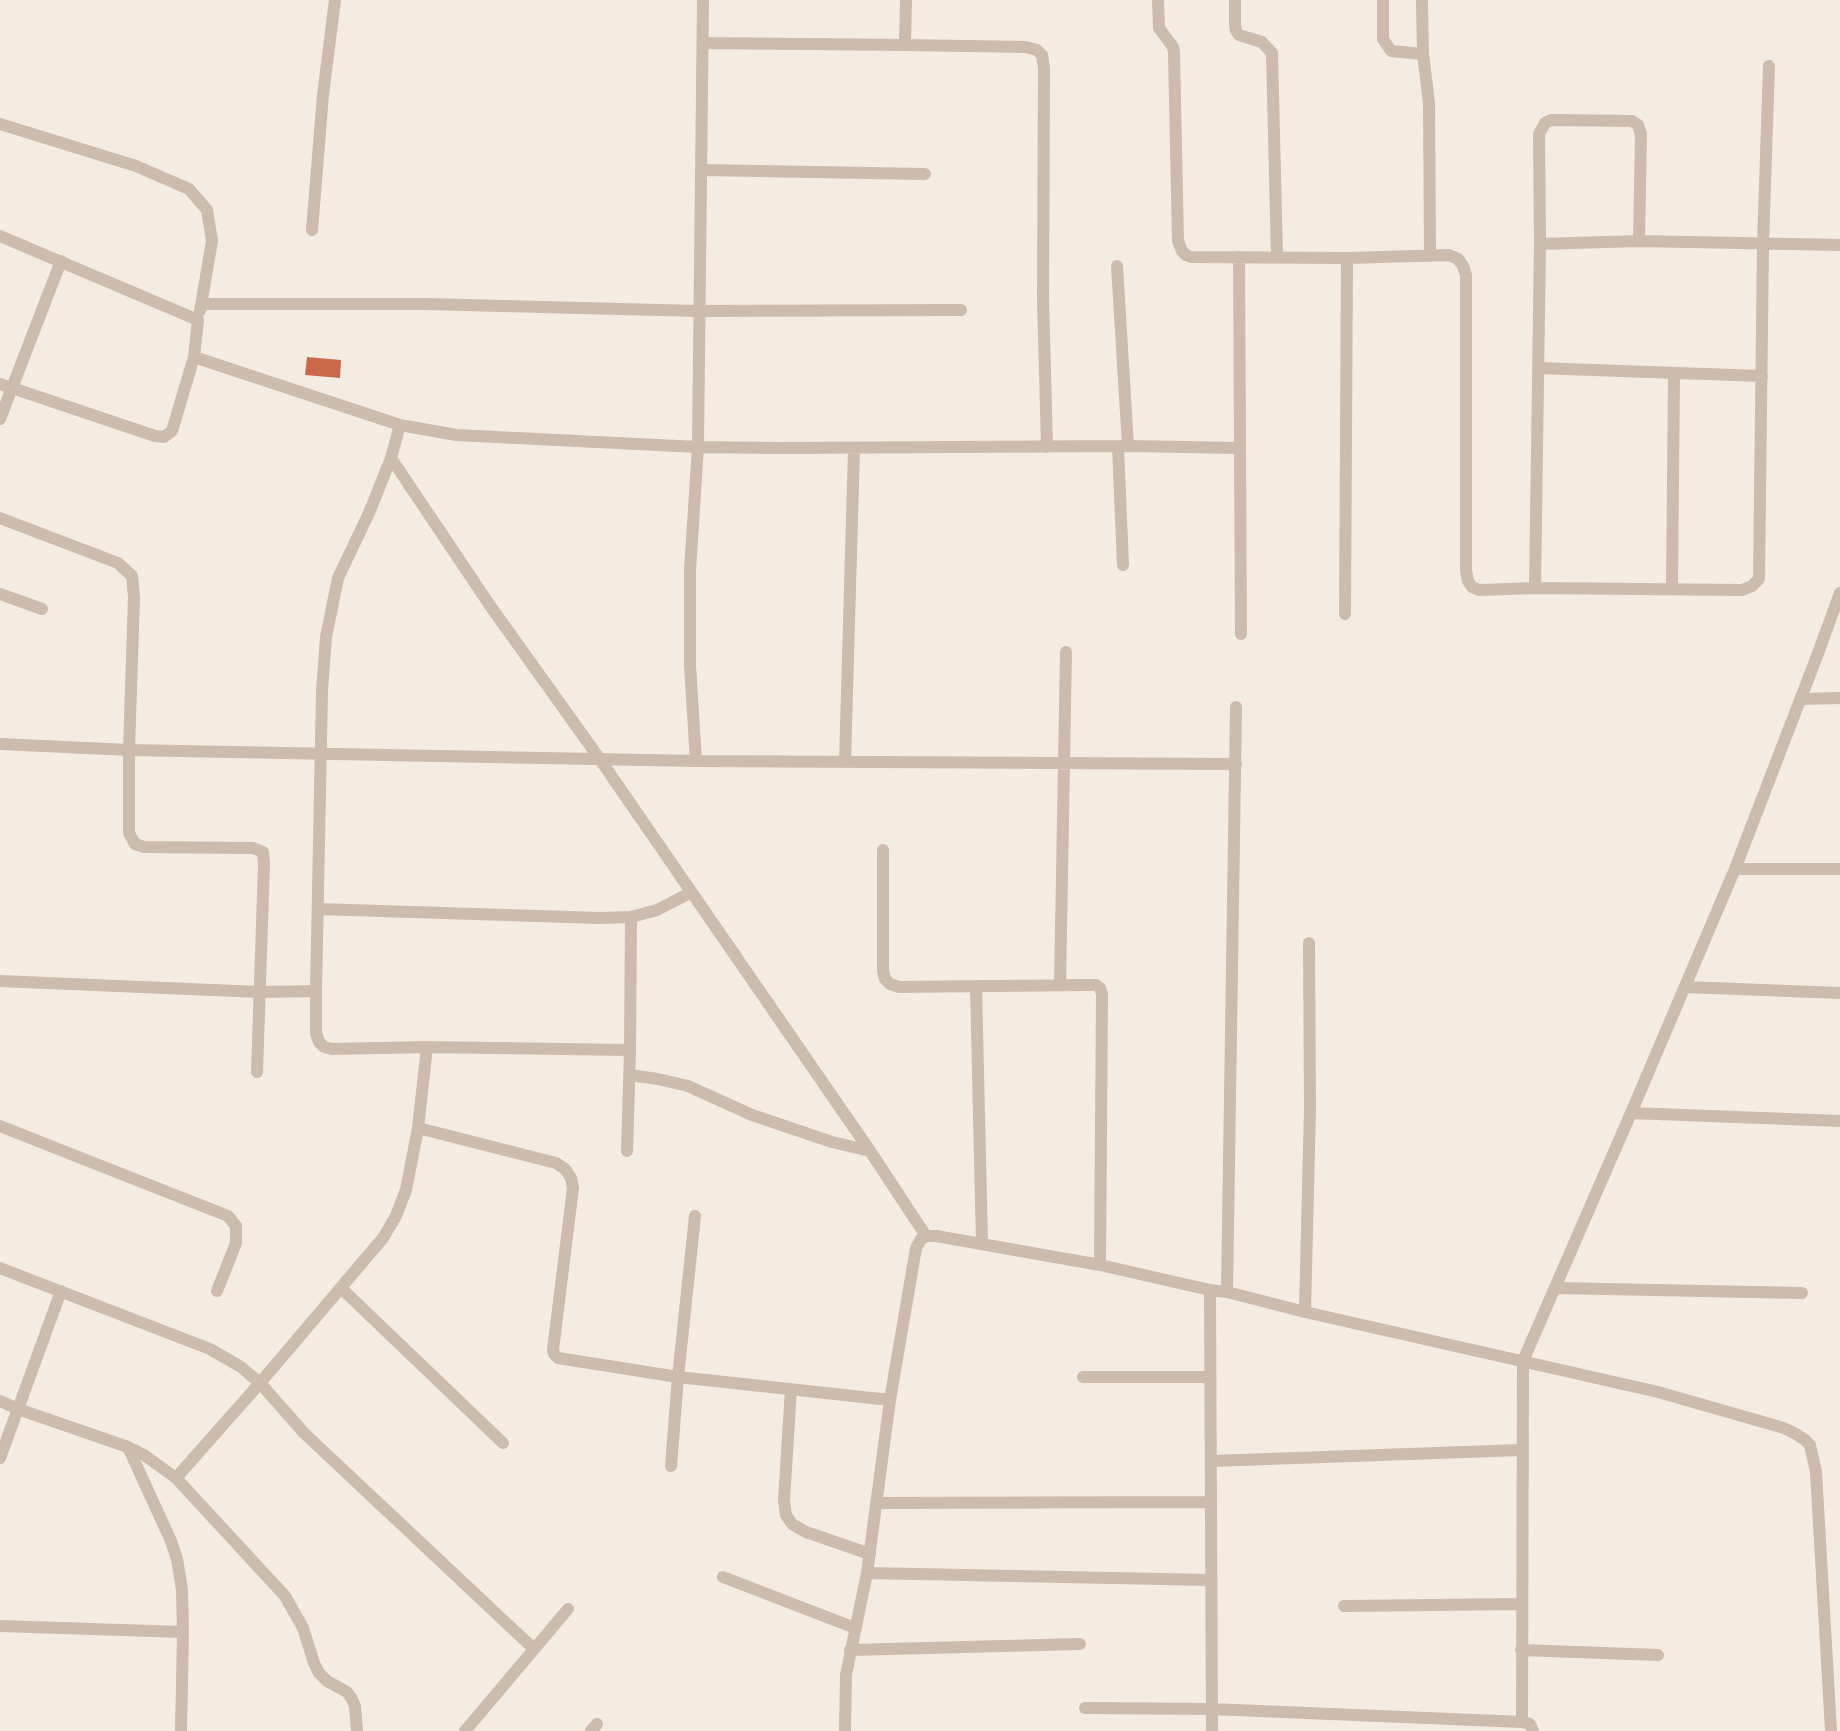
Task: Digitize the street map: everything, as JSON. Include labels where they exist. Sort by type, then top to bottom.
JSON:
[{"type":"street","points":[[312,230],[322,95],[335,0]]},
{"type":"street","points":[[696,761],[690,664],[690,570],[698,446],[698,311],[702,170],[703,0]]},
{"type":"street","points":[[905,45],[906,0]]},
{"type":"street","points":[[1158,0],[1159,28],[1170,41],[1174,52],[1178,241],[1186,255],[1191,257],[1277,258],[1449,255],[1458,259],[1463,266],[1466,275],[1466,571],[1468,581],[1472,587],[1479,590],[1535,588],[1742,590],[1752,586],[1759,578],[1763,244],[1769,66]]},
{"type":"street","points":[[1235,0],[1236,31],[1239,35],[1262,42],[1272,53],[1277,258]]},
{"type":"street","points":[[1384,0],[1383,39],[1390,51],[1423,54]]},
{"type":"street","points":[[1422,0],[1423,54],[1429,103],[1430,256]]},
{"type":"street","points":[[703,43],[1026,46],[1037,50],[1042,55],[1044,68],[1043,299],[1047,447]]},
{"type":"street","points":[[1535,588],[1540,244],[1538,134],[1545,123],[1551,120],[1632,121],[1638,125],[1641,134],[1639,241]]},
{"type":"street","points":[[0,124],[136,166],[189,188],[207,210],[212,241],[198,320],[194,357],[172,431],[164,437],[146,433],[0,384]]},
{"type":"street","points":[[702,170],[924,174]]},
{"type":"street","points":[[0,236],[198,320]]},
{"type":"street","points":[[1540,244],[1639,241],[1840,245]]},
{"type":"street","points":[[1239,257],[1241,634]]},
{"type":"street","points":[[1345,614],[1347,258]]},
{"type":"street","points":[[0,419],[61,261]]},
{"type":"street","points":[[1117,266],[1123,447],[1123,565]]},
{"type":"street","points":[[202,304],[426,304],[698,311],[961,310]]},
{"type":"street","points":[[194,357],[400,425],[456,435],[698,446],[1240,448]]},
{"type":"street","points":[[1538,368],[1762,376]]},
{"type":"street","points":[[1672,589],[1674,373]]},
{"type":"street","points":[[400,425],[391,458],[369,512],[338,578],[326,637],[322,691],[316,991],[316,1033],[319,1042],[324,1047],[342,1049],[630,1050]]},
{"type":"street","points":[[845,762],[854,448]]},
{"type":"street","points":[[391,458],[491,608],[599,758],[690,893],[870,1151],[926,1236]]},
{"type":"street","points":[[0,518],[118,563],[132,576],[134,597],[129,750],[129,834],[135,844],[144,847],[253,848],[263,852],[257,1072]]},
{"type":"street","points":[[1522,1722],[1523,1360],[1735,869],[1838,606],[1840,593]]},
{"type":"street","points":[[0,594],[42,609]]},
{"type":"street","points":[[1060,985],[1062,762],[1066,652]]},
{"type":"street","points":[[1801,699],[1840,698]]},
{"type":"street","points":[[1227,1292],[1236,707]]},
{"type":"street","points":[[0,744],[129,750],[321,755],[696,761],[1236,764]]},
{"type":"street","points":[[883,850],[883,972],[885,979],[890,984],[899,987],[1096,985],[1100,988],[1102,994],[1100,1265]]},
{"type":"street","points":[[1735,869],[1840,869]]},
{"type":"street","points":[[318,909],[631,918],[657,910],[690,893]]},
{"type":"street","points":[[627,1151],[631,918]]},
{"type":"street","points":[[1305,1312],[1310,1108],[1309,943]]},
{"type":"street","points":[[0,981],[260,992],[316,991]]},
{"type":"street","points":[[976,986],[982,1244]]},
{"type":"street","points":[[1685,987],[1840,993]]},
{"type":"street","points":[[176,1478],[260,1383],[383,1238],[396,1216],[406,1190],[418,1128],[427,1048]]},
{"type":"street","points":[[629,1075],[688,1086],[752,1115],[832,1142],[870,1151]]},
{"type":"street","points":[[1631,1113],[1840,1121]]},
{"type":"street","points":[[0,1126],[228,1216],[236,1226],[236,1243],[217,1291]]},
{"type":"street","points":[[418,1128],[556,1163],[565,1169],[571,1178],[573,1188],[554,1354],[558,1358],[678,1377],[890,1400]]},
{"type":"street","points":[[671,1466],[678,1377],[695,1216]]},
{"type":"street","points":[[845,1731],[846,1675],[867,1573],[890,1400],[916,1248],[921,1239],[926,1236],[936,1236],[1100,1265],[1210,1290],[1227,1292],[1305,1312],[1658,1392],[1784,1428],[1810,1445],[1816,1472],[1831,1731]]},
{"type":"street","points":[[0,1268],[210,1349],[241,1366],[260,1383],[304,1434],[534,1649]]},
{"type":"street","points":[[340,1288],[503,1444]]},
{"type":"street","points":[[1555,1288],[1802,1293]]},
{"type":"street","points":[[1210,1290],[1212,1731]]},
{"type":"street","points":[[0,1458],[61,1291]]},
{"type":"street","points":[[1083,1377],[1210,1377]]},
{"type":"street","points":[[791,1389],[784,1500],[786,1514],[792,1524],[806,1532],[870,1554]]},
{"type":"street","points":[[0,1401],[128,1447],[144,1455],[176,1478],[286,1596],[303,1628],[319,1673],[327,1681],[347,1692],[352,1699],[355,1706],[357,1731]]},
{"type":"street","points":[[128,1447],[177,1560],[182,1590],[183,1632],[181,1731]]},
{"type":"street","points":[[1210,1461],[1522,1450]]},
{"type":"street","points":[[877,1503],[1210,1502]]},
{"type":"street","points":[[867,1573],[1211,1580]]},
{"type":"street","points":[[723,1577],[855,1628]]},
{"type":"street","points":[[1344,1606],[1521,1604]]},
{"type":"street","points":[[465,1731],[568,1609]]},
{"type":"street","points":[[0,1626],[183,1632]]},
{"type":"street","points":[[850,1650],[1080,1644]]},
{"type":"street","points":[[1521,1650],[1658,1655]]},
{"type":"street","points":[[1085,1708],[1212,1710],[1522,1722],[1530,1724],[1533,1731]]},
{"type":"building","points":[[307,357],[341,360],[340,378],[305,375]]}]
